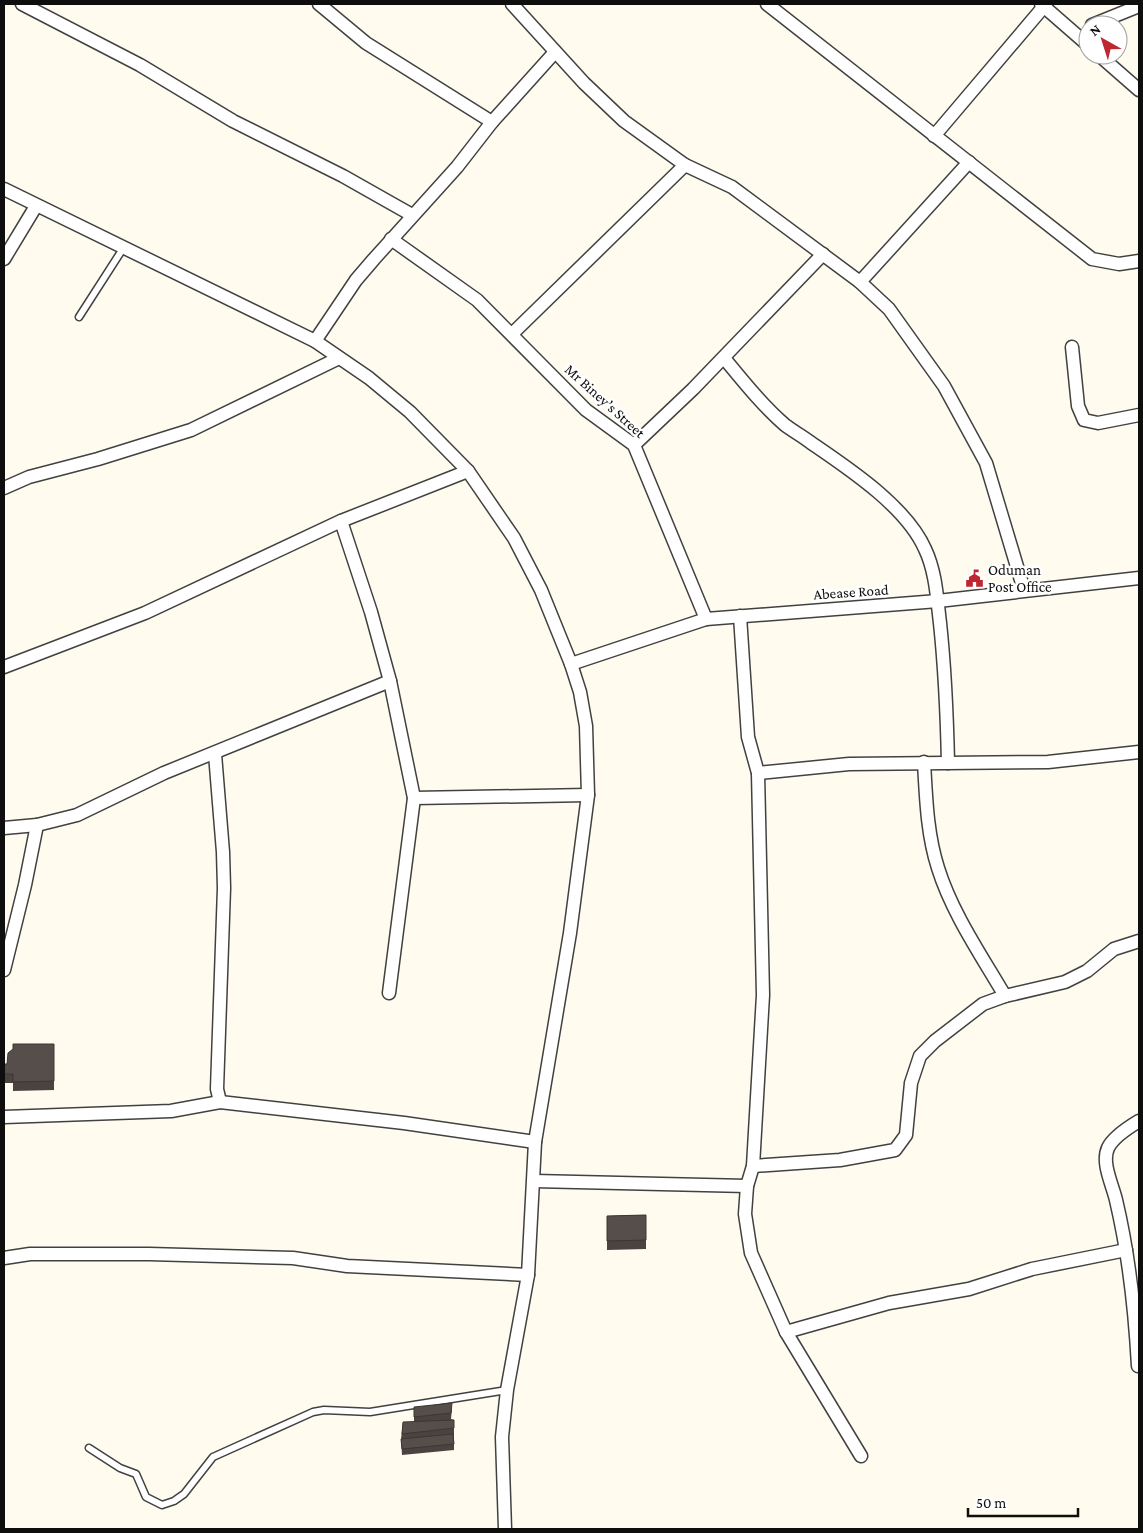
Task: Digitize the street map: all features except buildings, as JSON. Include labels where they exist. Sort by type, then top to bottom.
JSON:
[{"type":"street","points":[[22,4],[140,65],[233,121],[343,176],[412,215]]},
{"type":"street","points":[[319,4],[366,43],[492,122]]},
{"type":"street","points":[[512,4],[606,105],[685,165],[732,187],[823,254],[860,282],[902,323],[944,386],[974,440],[992,479],[1024,590]]},
{"type":"street","points":[[767,4],[1092,259],[1119,264],[1139,261]]},
{"type":"street","points":[[934,136],[1044,5],[1078,36]]},
{"type":"street","points":[[1117,15],[1139,6]]},
{"type":"street","points":[[1074,32],[1078,31]]},
{"type":"street","points":[[315,341],[356,280],[412,215],[457,167],[492,122],[555,52]]},
{"type":"street","points":[[1110,65],[1139,90]]},
{"type":"street","points":[[860,282],[970,162]]},
{"type":"street","points":[[512,334],[685,165]]},
{"type":"street","points":[[4,189],[315,341],[369,378],[410,412],[468,471],[514,538],[529,565],[571,664],[580,692],[586,726],[588,795],[570,933],[535,1142],[528,1275],[507,1390],[502,1437],[505,1529]]},
{"type":"street","points":[[4,259],[36,206]]},
{"type":"street","name":"Mr Biney’s Street","points":[[391,239],[477,300],[586,410],[634,445],[706,619]]},
{"type":"street","points":[[634,445],[724,358],[823,254]]},
{"type":"street","points":[[1072,347],[1078,406],[1084,420],[1098,423],[1139,415]]},
{"type":"street","points":[[4,488],[29,477],[98,459],[191,430],[339,358]]},
{"type":"street","points":[[724,358],[769,409],[787,426],[858,477],[907,522],[925,548],[930,562],[938,601],[943,653],[948,763]]},
{"type":"street","points":[[4,667],[145,613],[340,521],[468,471]]},
{"type":"street","points":[[340,521],[371,612],[390,681],[414,798],[389,993]]},
{"type":"street","name":"Abease Road","points":[[571,664],[706,619],[938,601],[1139,578]]},
{"type":"street","points":[[740,616],[748,737],[758,773],[764,995],[753,1166],[746,1186],[745,1214],[751,1253],[786,1332],[861,1456]]},
{"type":"street","points":[[4,828],[37,825],[77,814],[164,773],[215,754],[390,681]]},
{"type":"street","points":[[758,773],[805,766],[924,762],[1048,762],[1139,752]]},
{"type":"street","points":[[215,754],[223,852],[217,1089],[220,1102]]},
{"type":"street","points":[[924,762],[926,801],[938,868],[964,925],[1005,996]]},
{"type":"street","points":[[414,798],[588,795]]},
{"type":"street","points":[[4,970],[25,885],[37,825]]},
{"type":"street","points":[[753,1166],[840,1160],[895,1150],[906,1135],[911,1084],[920,1056],[934,1041],[983,1004],[1005,996],[1072,980],[1087,971],[1114,949],[1139,941]]},
{"type":"street","points":[[4,1117],[171,1111],[220,1102],[404,1123],[535,1142]]},
{"type":"street","points":[[1138,1366],[1135,1302],[1126,1250],[1106,1162],[1108,1149],[1118,1136],[1139,1121]]},
{"type":"street","points":[[534,1181],[746,1186]]},
{"type":"street","points":[[786,1332],[889,1303],[968,1289],[1032,1269],[1126,1250]]},
{"type":"street","points":[[4,1258],[30,1254],[149,1254],[293,1258],[347,1266],[528,1275]]},
{"type":"lane","points":[[79,317],[124,247]]},
{"type":"lane","points":[[89,1448],[120,1468],[136,1474],[146,1497],[162,1505],[174,1501],[184,1494],[213,1457],[313,1412],[324,1410],[370,1412],[507,1390]]},
{"type":"place","name":"Oduman Post Office","points":[[974,579]]}]
